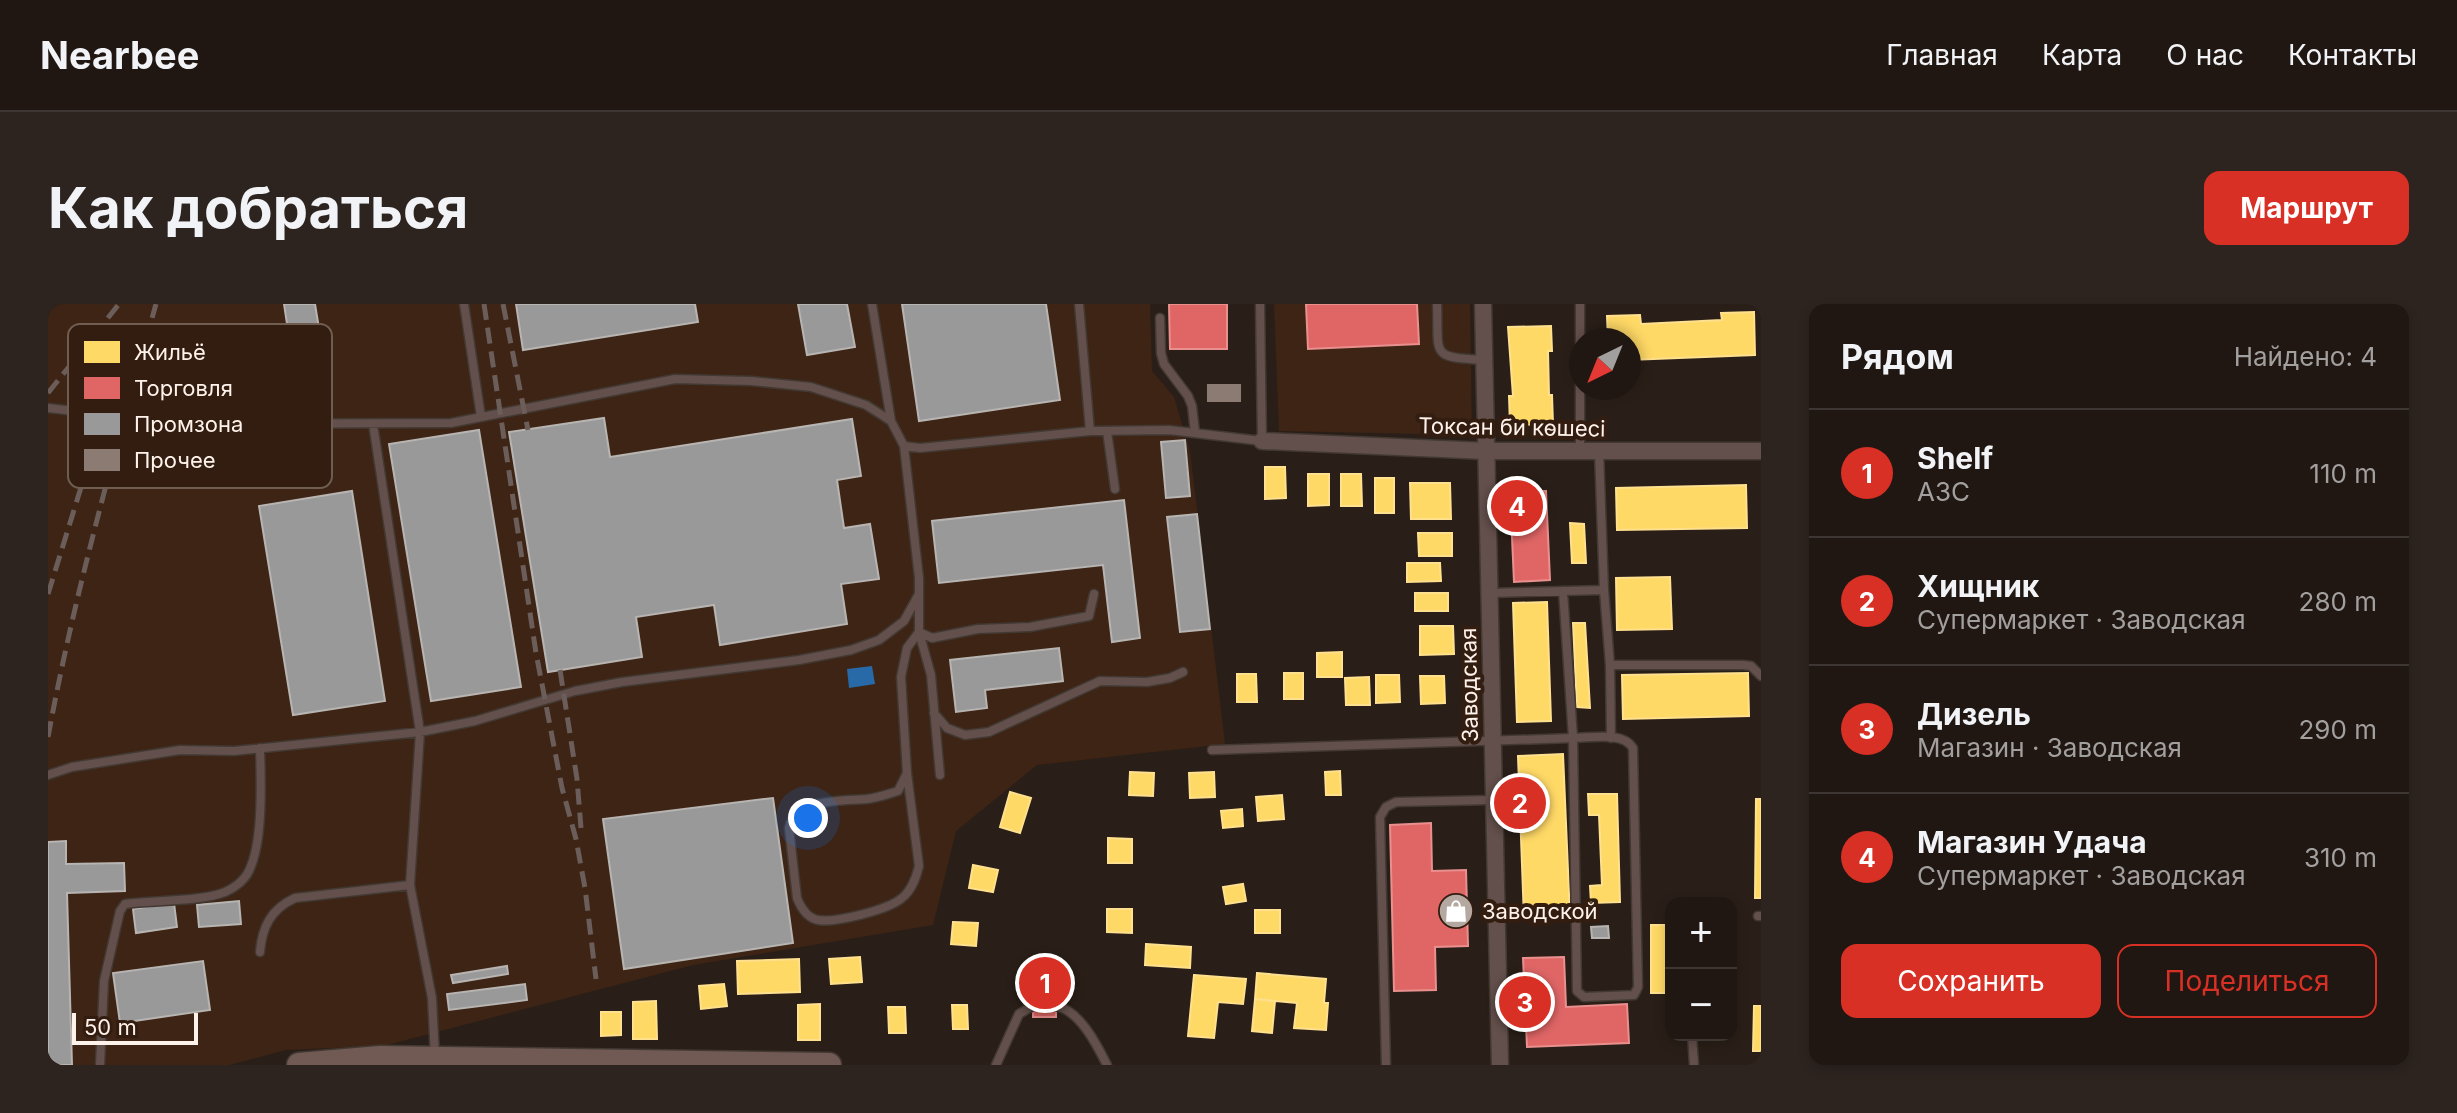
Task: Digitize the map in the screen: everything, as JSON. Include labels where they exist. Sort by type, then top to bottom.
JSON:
[{"type":"street","name":"Заводская","points":[[1483,304],[1500,1065]]},
{"type":"street","name":"Токсан би көшесі","points":[[1262,441],[1486,451],[1761,451]]},
{"type":"street","points":[[299,1065],[380,1058],[829,1065]]},
{"type":"lane","points":[[464,304],[481,417]]},
{"type":"lane","points":[[872,304],[891,421],[904,446],[919,594],[919,632],[931,675],[940,775]]},
{"type":"lane","points":[[1079,304],[1090,431]]},
{"type":"lane","points":[[904,446],[920,448],[1090,431],[1195,432],[1262,441],[1260,304]]},
{"type":"lane","points":[[1437,304],[1439,348],[1443,355],[1484,360]]},
{"type":"lane","points":[[1580,304],[1580,451]]},
{"type":"lane","points":[[1160,318],[1164,364],[1188,396],[1195,432]]},
{"type":"lane","points":[[332,424],[451,423],[675,379],[751,381],[811,387],[866,405],[891,421]]},
{"type":"lane","points":[[48,408],[68,410]]},
{"type":"lane","points":[[373,424],[420,732],[410,885],[432,998],[435,1059]]},
{"type":"lane","points":[[1107,431],[1115,489]]},
{"type":"lane","points":[[1599,451],[1611,738]]},
{"type":"lane","points":[[1489,593],[1604,590]]},
{"type":"lane","points":[[1212,750],[1573,738],[1626,739],[1633,748],[1636,993],[1589,997],[1579,995],[1576,986],[1573,738],[1563,591]]},
{"type":"lane","points":[[48,775],[72,767],[154,754],[260,748],[420,732],[475,721],[575,691],[622,682],[799,660],[851,650],[879,640],[904,621],[919,594]]},
{"type":"lane","points":[[919,632],[932,638],[978,629],[1030,627],[1089,616],[1094,594]]},
{"type":"lane","points":[[907,773],[898,791],[871,799],[809,807],[795,814],[789,828],[797,898],[801,908],[810,916],[819,920],[873,911],[894,903],[909,890],[916,878],[919,866],[907,773],[901,677],[907,648],[919,632]]},
{"type":"lane","points":[[1610,665],[1743,665],[1751,666],[1761,676]]},
{"type":"lane","points":[[934,713],[947,728],[965,735],[989,732],[1100,681],[1147,682],[1183,672]]},
{"type":"lane","points":[[100,1065],[104,981],[120,911],[125,904],[223,893],[245,877],[255,844],[261,786],[260,748]]},
{"type":"lane","points":[[1386,1065],[1380,817],[1396,802],[1493,800]]},
{"type":"lane","points":[[260,952],[267,922],[280,907],[295,898],[410,885]]},
{"type":"lane","points":[[996,1065],[1019,1014],[1034,1005]]},
{"type":"lane","points":[[1055,1006],[1065,1008],[1077,1019],[1107,1065]]},
{"type":"lane","points":[[1692,1041],[1694,1065]]},
{"type":"shaded area","points":[[48,304],[1150,304],[1152,371],[1174,397],[1190,451],[1225,744],[1037,765],[956,831],[933,925],[693,965],[383,1046],[286,1050],[229,1065],[48,1065]]},
{"type":"shaded area","points":[[1274,304],[1470,304],[1472,435],[1279,431]]},
{"type":"water","points":[[872,666],[875,684],[849,688],[847,669]]},
{"type":"building: Жильё","points":[[1754,312],[1755,355],[1641,360],[1641,328],[1608,328],[1607,316],[1640,315],[1641,324],[1722,320],[1721,313]]},
{"type":"building: Жильё","points":[[1551,326],[1552,351],[1548,351],[1553,424],[1510,425],[1509,396],[1513,396],[1508,327]]},
{"type":"building: Жильё","points":[[1265,467],[1285,467],[1286,498],[1265,499]]},
{"type":"building: Жильё","points":[[1308,474],[1329,474],[1329,505],[1308,506]]},
{"type":"building: Жильё","points":[[1341,474],[1361,474],[1362,506],[1341,506]]},
{"type":"building: Жильё","points":[[1375,478],[1394,478],[1394,513],[1375,513]]},
{"type":"building: Жильё","points":[[1410,483],[1450,483],[1451,519],[1411,519]]},
{"type":"building: Жильё","points":[[1746,485],[1747,528],[1617,530],[1616,488]]},
{"type":"building: Жильё","points":[[1570,523],[1584,524],[1586,563],[1572,563]]},
{"type":"building: Жильё","points":[[1418,533],[1452,533],[1452,556],[1419,556]]},
{"type":"building: Жильё","points":[[1407,563],[1440,563],[1441,581],[1407,582]]},
{"type":"building: Жильё","points":[[1670,577],[1672,629],[1617,630],[1616,578]]},
{"type":"building: Жильё","points":[[1415,593],[1448,593],[1448,611],[1415,611]]},
{"type":"building: Жильё","points":[[1547,602],[1551,721],[1517,722],[1513,603]]},
{"type":"building: Жильё","points":[[1573,623],[1585,623],[1590,708],[1577,707]]},
{"type":"building: Жильё","points":[[1420,626],[1453,626],[1454,654],[1420,655]]},
{"type":"building: Жильё","points":[[1342,652],[1342,677],[1317,677],[1317,653]]},
{"type":"building: Жильё","points":[[1284,673],[1303,673],[1303,699],[1284,699]]},
{"type":"building: Жильё","points":[[1748,673],[1749,716],[1623,719],[1622,675]]},
{"type":"building: Жильё","points":[[1237,674],[1256,674],[1257,702],[1237,702]]},
{"type":"building: Жильё","points":[[1376,675],[1399,675],[1400,702],[1376,703]]},
{"type":"building: Жильё","points":[[1420,676],[1444,676],[1445,703],[1421,704]]},
{"type":"building: Жильё","points":[[1369,677],[1370,705],[1346,705],[1345,678]]},
{"type":"building: Жильё","points":[[1563,754],[1570,917],[1524,919],[1518,756]]},
{"type":"building: Жильё","points":[[1340,771],[1341,795],[1326,795],[1325,772]]},
{"type":"building: Жильё","points":[[1130,772],[1154,773],[1153,796],[1129,795]]},
{"type":"building: Жильё","points":[[1214,772],[1215,797],[1190,798],[1189,773]]},
{"type":"building: Жильё","points":[[1010,792],[1031,798],[1020,833],[1000,827]]},
{"type":"building: Жильё","points":[[1588,794],[1617,794],[1620,902],[1591,903],[1590,886],[1602,885],[1599,815],[1589,815]]},
{"type":"building: Жильё","points":[[1282,795],[1284,819],[1258,821],[1256,797]]},
{"type":"building: Жильё","points":[[1756,799],[1761,799],[1761,898],[1755,898]]},
{"type":"building: Жильё","points":[[1242,809],[1243,826],[1223,828],[1221,811]]},
{"type":"building: Жильё","points":[[1108,838],[1132,839],[1132,863],[1108,863]]},
{"type":"building: Жильё","points":[[973,865],[998,870],[993,892],[969,888]]},
{"type":"building: Жильё","points":[[1243,884],[1246,901],[1226,904],[1223,887]]},
{"type":"building: Жильё","points":[[1107,909],[1132,909],[1132,933],[1107,932]]},
{"type":"building: Жильё","points":[[1255,910],[1280,910],[1280,933],[1255,933]]},
{"type":"building: Жильё","points":[[953,922],[978,923],[976,946],[951,944]]},
{"type":"building: Жильё","points":[[1651,925],[1665,925],[1665,993],[1651,993]]},
{"type":"building: Жильё","points":[[1146,944],[1191,947],[1190,968],[1145,965]]},
{"type":"building: Жильё","points":[[860,957],[862,982],[831,984],[829,959]]},
{"type":"building: Жильё","points":[[799,959],[800,992],[738,994],[737,961]]},
{"type":"building: Жильё","points":[[1257,973],[1326,979],[1326,1030],[1294,1028],[1297,1003],[1255,999]]},
{"type":"building: Жильё","points":[[1194,975],[1246,979],[1243,1004],[1218,1002],[1214,1038],[1188,1036]]},
{"type":"building: Жильё","points":[[724,984],[727,1006],[701,1009],[699,986]]},
{"type":"building: Жильё","points":[[1255,999],[1275,1001],[1272,1033],[1252,1031]]},
{"type":"building: Жильё","points":[[656,1001],[657,1039],[633,1039],[633,1002]]},
{"type":"building: Жильё","points":[[820,1004],[820,1040],[798,1040],[798,1005]]},
{"type":"building: Жильё","points":[[952,1005],[967,1005],[968,1029],[953,1029]]},
{"type":"building: Жильё","points":[[1754,1006],[1761,1006],[1761,1051],[1753,1051]]},
{"type":"building: Жильё","points":[[888,1007],[905,1007],[906,1033],[889,1033]]},
{"type":"building: Жильё","points":[[601,1012],[621,1012],[621,1035],[601,1036]]},
{"type":"building: Торговля","points":[[1169,304],[1227,304],[1227,349],[1170,349]]},
{"type":"building: Торговля","points":[[1306,304],[1417,304],[1419,344],[1308,349]]},
{"type":"building: Торговля","points":[[1546,491],[1550,580],[1514,582],[1510,492]]},
{"type":"building: Торговля","points":[[1431,823],[1432,871],[1466,870],[1468,946],[1435,947],[1436,990],[1394,991],[1390,825]]},
{"type":"building: Торговля","points":[[1564,957],[1566,1007],[1627,1004],[1629,1043],[1527,1047],[1523,958]]},
{"type":"building: Торговля","points":[[1034,961],[1057,962],[1056,1017],[1033,1017]]},
{"type":"building: Промзона","points":[[284,304],[315,304],[318,324],[287,324]]},
{"type":"building: Промзона","points":[[516,304],[695,304],[698,322],[523,350]]},
{"type":"building: Промзона","points":[[798,304],[847,304],[855,347],[807,355]]},
{"type":"building: Промзона","points":[[902,304],[1046,304],[1060,400],[919,421]]},
{"type":"building: Промзона","points":[[604,418],[610,457],[852,419],[861,476],[837,480],[844,528],[870,524],[879,579],[841,584],[847,624],[720,645],[714,605],[636,617],[642,657],[548,672],[509,432]]},
{"type":"building: Промзона","points":[[479,430],[521,687],[431,701],[389,444]]},
{"type":"building: Промзона","points":[[1185,440],[1190,496],[1166,498],[1161,442]]},
{"type":"building: Промзона","points":[[352,491],[385,701],[293,715],[259,506]]},
{"type":"building: Промзона","points":[[1124,500],[1140,638],[1112,642],[1103,565],[939,583],[932,521]]},
{"type":"building: Промзона","points":[[1197,514],[1210,629],[1180,632],[1167,517]]},
{"type":"building: Промзона","points":[[1059,648],[1063,681],[985,690],[987,708],[956,712],[950,660]]},
{"type":"building: Промзона","points":[[773,798],[793,943],[624,969],[603,819]]},
{"type":"building: Промзона","points":[[66,841],[66,864],[124,863],[125,891],[67,893],[72,1065],[48,1065],[48,842]]},
{"type":"building: Промзона","points":[[239,901],[241,924],[199,927],[197,905]]},
{"type":"building: Промзона","points":[[174,903],[177,927],[136,933],[133,909]]},
{"type":"building: Промзона","points":[[1608,926],[1609,938],[1592,938],[1591,927]]},
{"type":"building: Промзона","points":[[203,961],[210,1010],[120,1023],[113,973]]},
{"type":"building: Промзона","points":[[507,966],[508,974],[453,983],[451,975]]},
{"type":"building: Промзона","points":[[525,984],[527,1000],[449,1010],[447,994]]},
{"type":"building: Прочее","points":[[1207,384],[1241,384],[1241,402],[1207,402]]},
{"type":"railway","points":[[103,324],[119,304]]},
{"type":"railway","points":[[150,324],[156,304]]},
{"type":"railway","points":[[484,304],[536,653],[562,788],[576,839],[596,979]]},
{"type":"railway","points":[[503,304],[528,430]]},
{"type":"railway","points":[[48,393],[68,368]]},
{"type":"railway","points":[[48,594],[81,488]]},
{"type":"railway","points":[[48,737],[105,488]]},
{"type":"railway","points":[[560,670],[577,779],[581,828]]},
{"type":"place","name":"Магазин Удача","points":[[1517,506]]},
{"type":"place","name":"Хищник","points":[[1520,803]]},
{"type":"place","name":"Заводской","points":[[1456,911]]},
{"type":"place","name":"Shelf","points":[[1045,983]]},
{"type":"place","name":"Дизель","points":[[1525,1002]]}]
